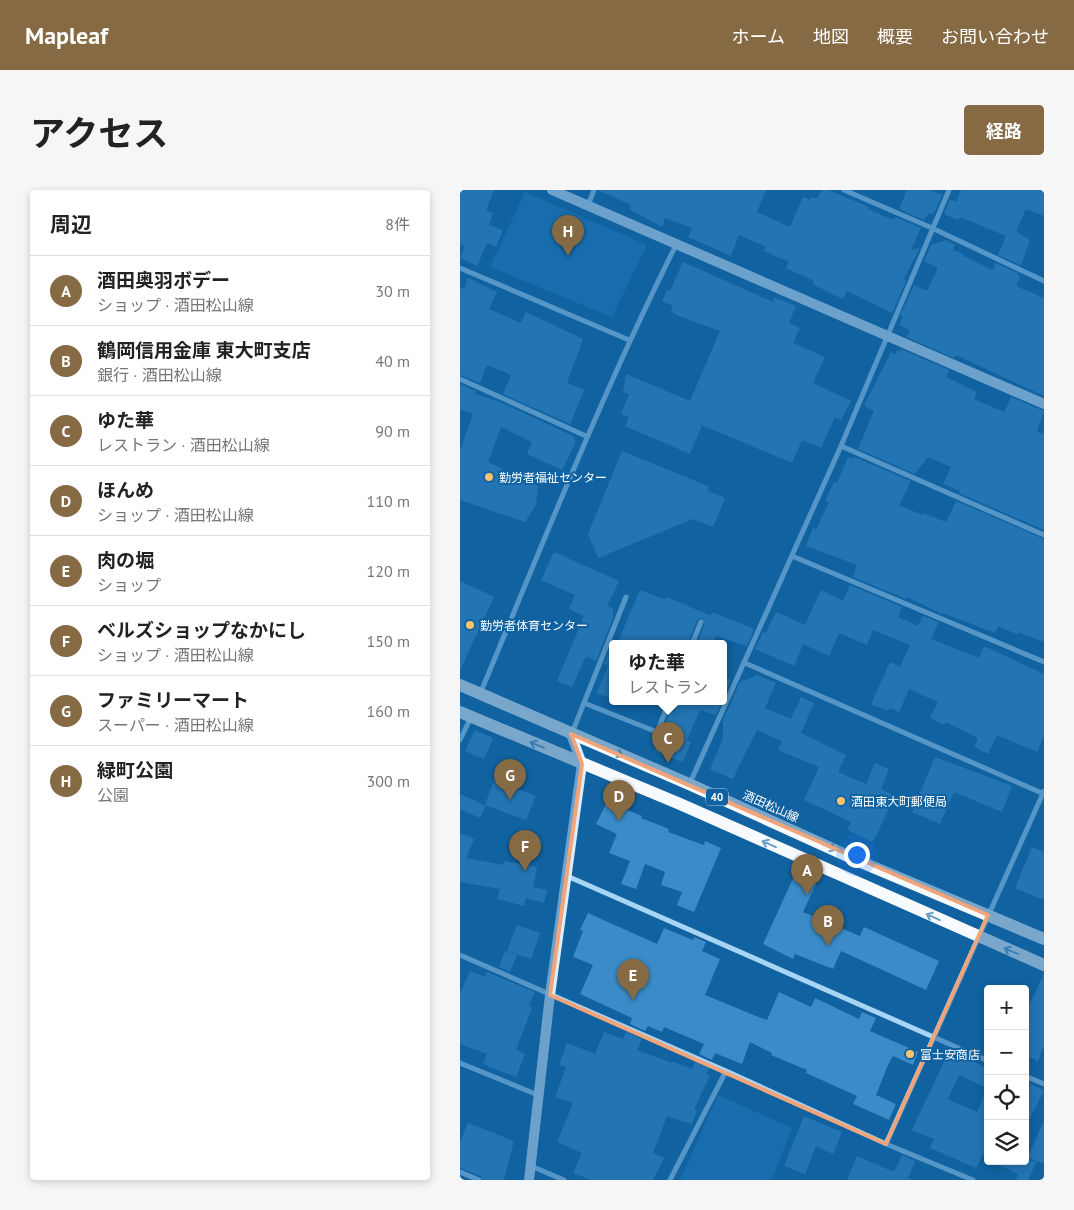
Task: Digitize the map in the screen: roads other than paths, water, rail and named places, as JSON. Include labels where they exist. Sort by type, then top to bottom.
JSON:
[{"type":"main road","name":"酒田松山線","points":[[460,685],[689,784],[862,862],[1044,939]]},
{"type":"main road","name":"40","points":[[466,714],[680,804],[1044,965]]},
{"type":"street","points":[[552,190],[1044,404]]},
{"type":"street","points":[[588,205],[594,190]]},
{"type":"street","points":[[844,190],[932,228],[1044,281]]},
{"type":"street","points":[[727,701],[841,446],[949,190]]},
{"type":"street","points":[[480,694],[586,436],[629,340],[676,245]]},
{"type":"street","points":[[460,268],[629,340]]},
{"type":"street","points":[[460,380],[586,436]]},
{"type":"street","points":[[841,446],[1044,535]]},
{"type":"street","points":[[792,556],[1044,662]]},
{"type":"street","points":[[529,1180],[550,995],[582,764],[571,734],[626,597]]},
{"type":"street","points":[[694,640],[701,622]]},
{"type":"street","points":[[745,662],[1044,793],[886,1144]]},
{"type":"street","points":[[584,703],[657,732],[668,705]]},
{"type":"street","points":[[689,784],[725,705]]},
{"type":"street","points":[[460,740],[466,714]]},
{"type":"street","points":[[567,875],[984,1059]]},
{"type":"street","points":[[460,955],[726,1071],[886,1144],[973,1180]]},
{"type":"street","points":[[460,1063],[538,1095]]},
{"type":"street","points":[[670,1180],[726,1071]]},
{"type":"street","points":[[1029,1078],[1044,1084]]},
{"type":"street","points":[[531,1166],[564,1180]]},
{"type":"street","points":[[460,1172],[479,1180]]},
{"type":"place","name":"緑町公園","points":[[568,256]]},
{"type":"place","name":"勤労者福祉センター","points":[[489,477]]},
{"type":"place","name":"勤労者体育センター","points":[[470,625]]},
{"type":"place","name":"ゆた華","points":[[668,763]]},
{"type":"place","name":"ファミリーマート","points":[[510,800]]},
{"type":"place","name":"酒田東大町郵便局","points":[[841,801]]},
{"type":"place","name":"ほんめ","points":[[619,821]]},
{"type":"place","name":"ベルズショップなかにし","points":[[525,871]]},
{"type":"place","name":"酒田奥羽ボデー","points":[[807,895]]},
{"type":"place","name":"鶴岡信用金庫 東大町支店","points":[[828,946]]},
{"type":"place","name":"肉の堀","points":[[633,1000]]},
{"type":"place","name":"富士安商店","points":[[910,1054]]}]
